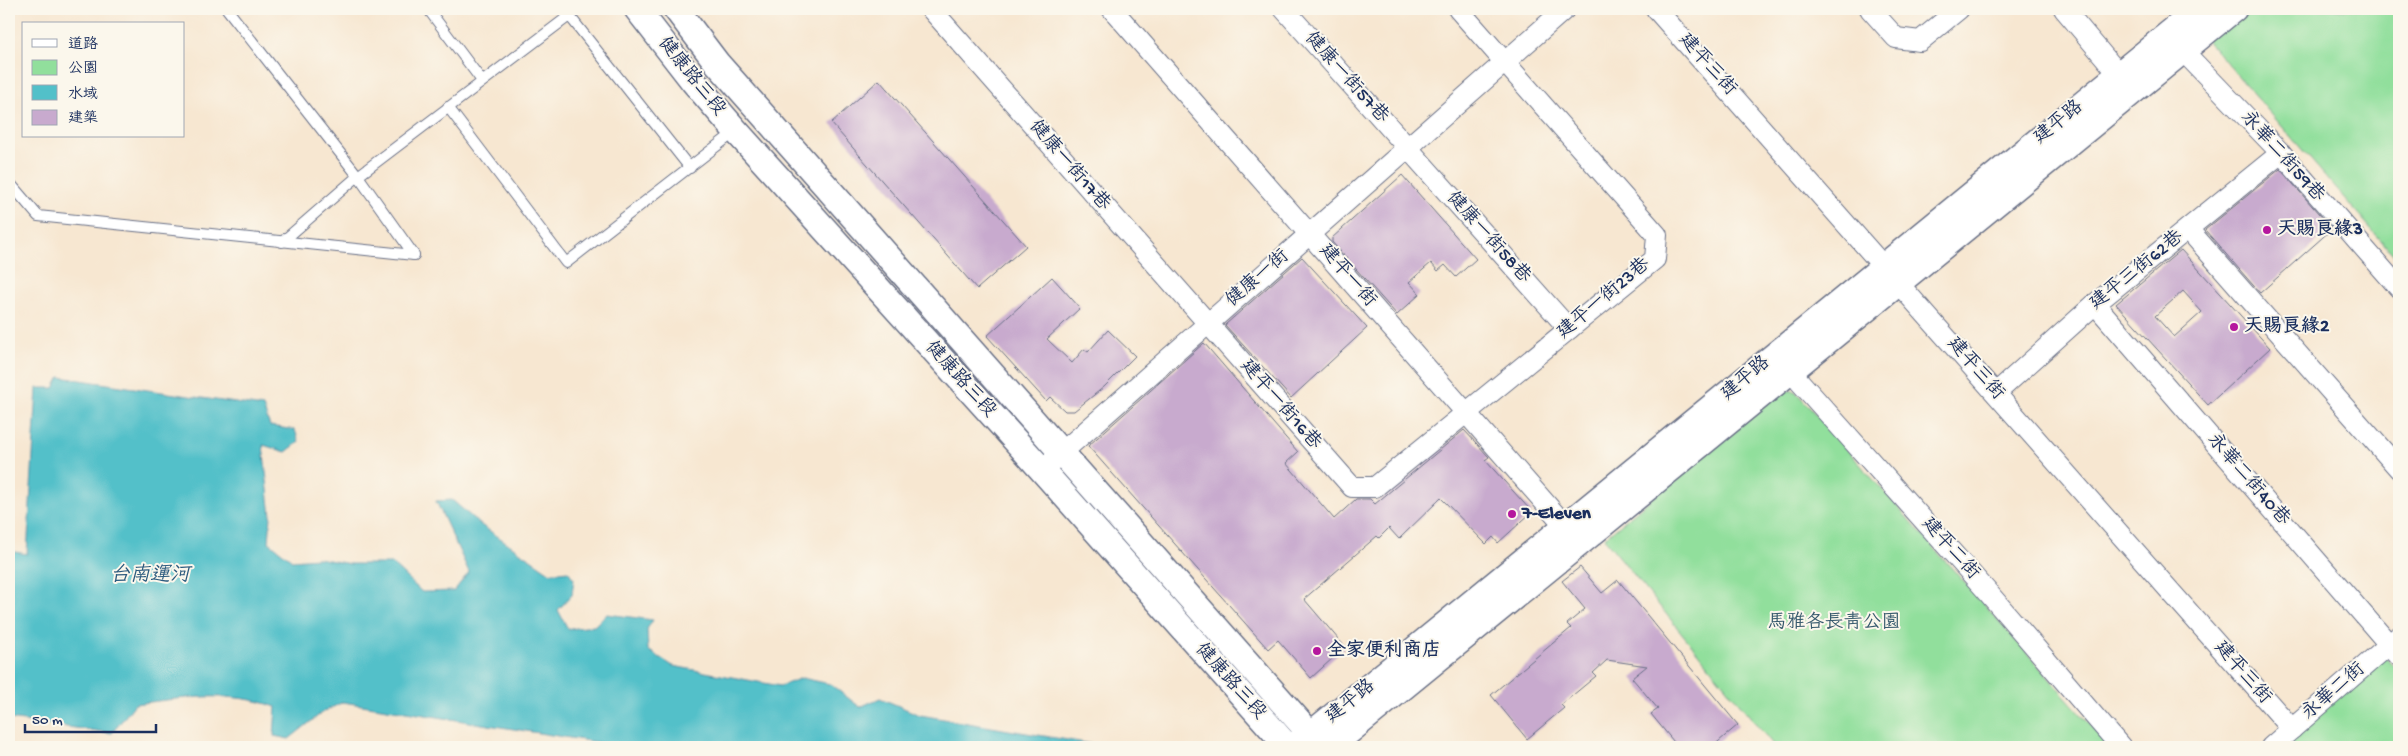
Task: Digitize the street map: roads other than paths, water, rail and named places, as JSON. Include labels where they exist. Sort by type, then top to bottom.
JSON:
[{"type":"street","name":"健康路三段","points":[[637,9],[693,81],[736,131],[1289,747]]},
{"type":"street","name":"健康路三段","points":[[676,9],[717,63],[1321,743]]},
{"type":"street","name":"健康一街17巷","points":[[931,9],[1208,324]]},
{"type":"street","name":"建平一街","points":[[1112,9],[1574,536]]},
{"type":"street","name":"健康一街57巷","points":[[1284,9],[1407,147]]},
{"type":"street","name":"建平一街23巷","points":[[1352,486],[1375,487],[1654,259],[1657,235],[1458,9]]},
{"type":"street","name":"健康一街","points":[[1042,470],[1565,9]]},
{"type":"street","name":"建平三街","points":[[1656,9],[2292,729]]},
{"type":"street","points":[[1870,9],[1896,38],[1920,41],[1959,9]]},
{"type":"street","points":[[2064,9],[2126,82]]},
{"type":"street","name":"建平路","points":[[1289,747],[1321,743],[2126,82],[2199,9]]},
{"type":"street","name":"建平路","points":[[2126,82],[2183,51],[2234,9]]},
{"type":"street","name":"永華二街59巷","points":[[2183,51],[2281,153],[2399,288]]},
{"type":"street","name":"健康一街58巷","points":[[1407,147],[1569,328]]},
{"type":"street","name":"建平三街62巷","points":[[1996,393],[2095,304],[2281,153]]},
{"type":"street","points":[[2188,229],[2399,469]]},
{"type":"street","name":"永華二街40巷","points":[[2095,304],[2396,645]]},
{"type":"street","name":"建平一街16巷","points":[[1208,324],[1352,486]]},
{"type":"street","name":"建平二街","points":[[1784,362],[1985,589],[2120,747]]},
{"type":"street","name":"永華二街","points":[[2292,729],[2396,645]]},
{"type":"street","points":[[2271,747],[2292,729]]},
{"type":"lane","points":[[9,182],[38,216],[414,255],[358,176],[227,9]]},
{"type":"lane","points":[[428,9],[482,81]]},
{"type":"lane","points":[[282,242],[358,176],[482,81],[567,12],[690,168]]},
{"type":"lane","points":[[448,107],[566,263],[736,131]]},
{"type":"water","name":"台南運河","points":[[60,377],[263,407],[270,426],[295,430],[299,442],[286,452],[263,445],[271,516],[269,542],[292,560],[318,558],[350,564],[392,564],[422,592],[454,591],[469,572],[436,501],[452,500],[481,525],[551,573],[568,571],[574,579],[572,595],[558,610],[568,629],[594,626],[607,614],[653,620],[647,629],[648,650],[673,666],[780,686],[802,678],[830,684],[860,707],[880,698],[920,715],[1109,747],[627,747],[343,702],[323,712],[289,739],[274,736],[276,707],[259,702],[224,697],[188,698],[135,704],[112,733],[9,719],[9,551],[27,554],[37,388],[54,388]]},
{"type":"place","name":"天賜良緣3","points":[[2267,230]]},
{"type":"place","name":"天賜良緣2","points":[[2234,327]]},
{"type":"place","name":"7-Eleven","points":[[1512,514]]},
{"type":"place","name":"全家便利商店","points":[[1317,651]]},
{"type":"park label","name":"馬雅各長青公園","points":[[1834,623]]}]
